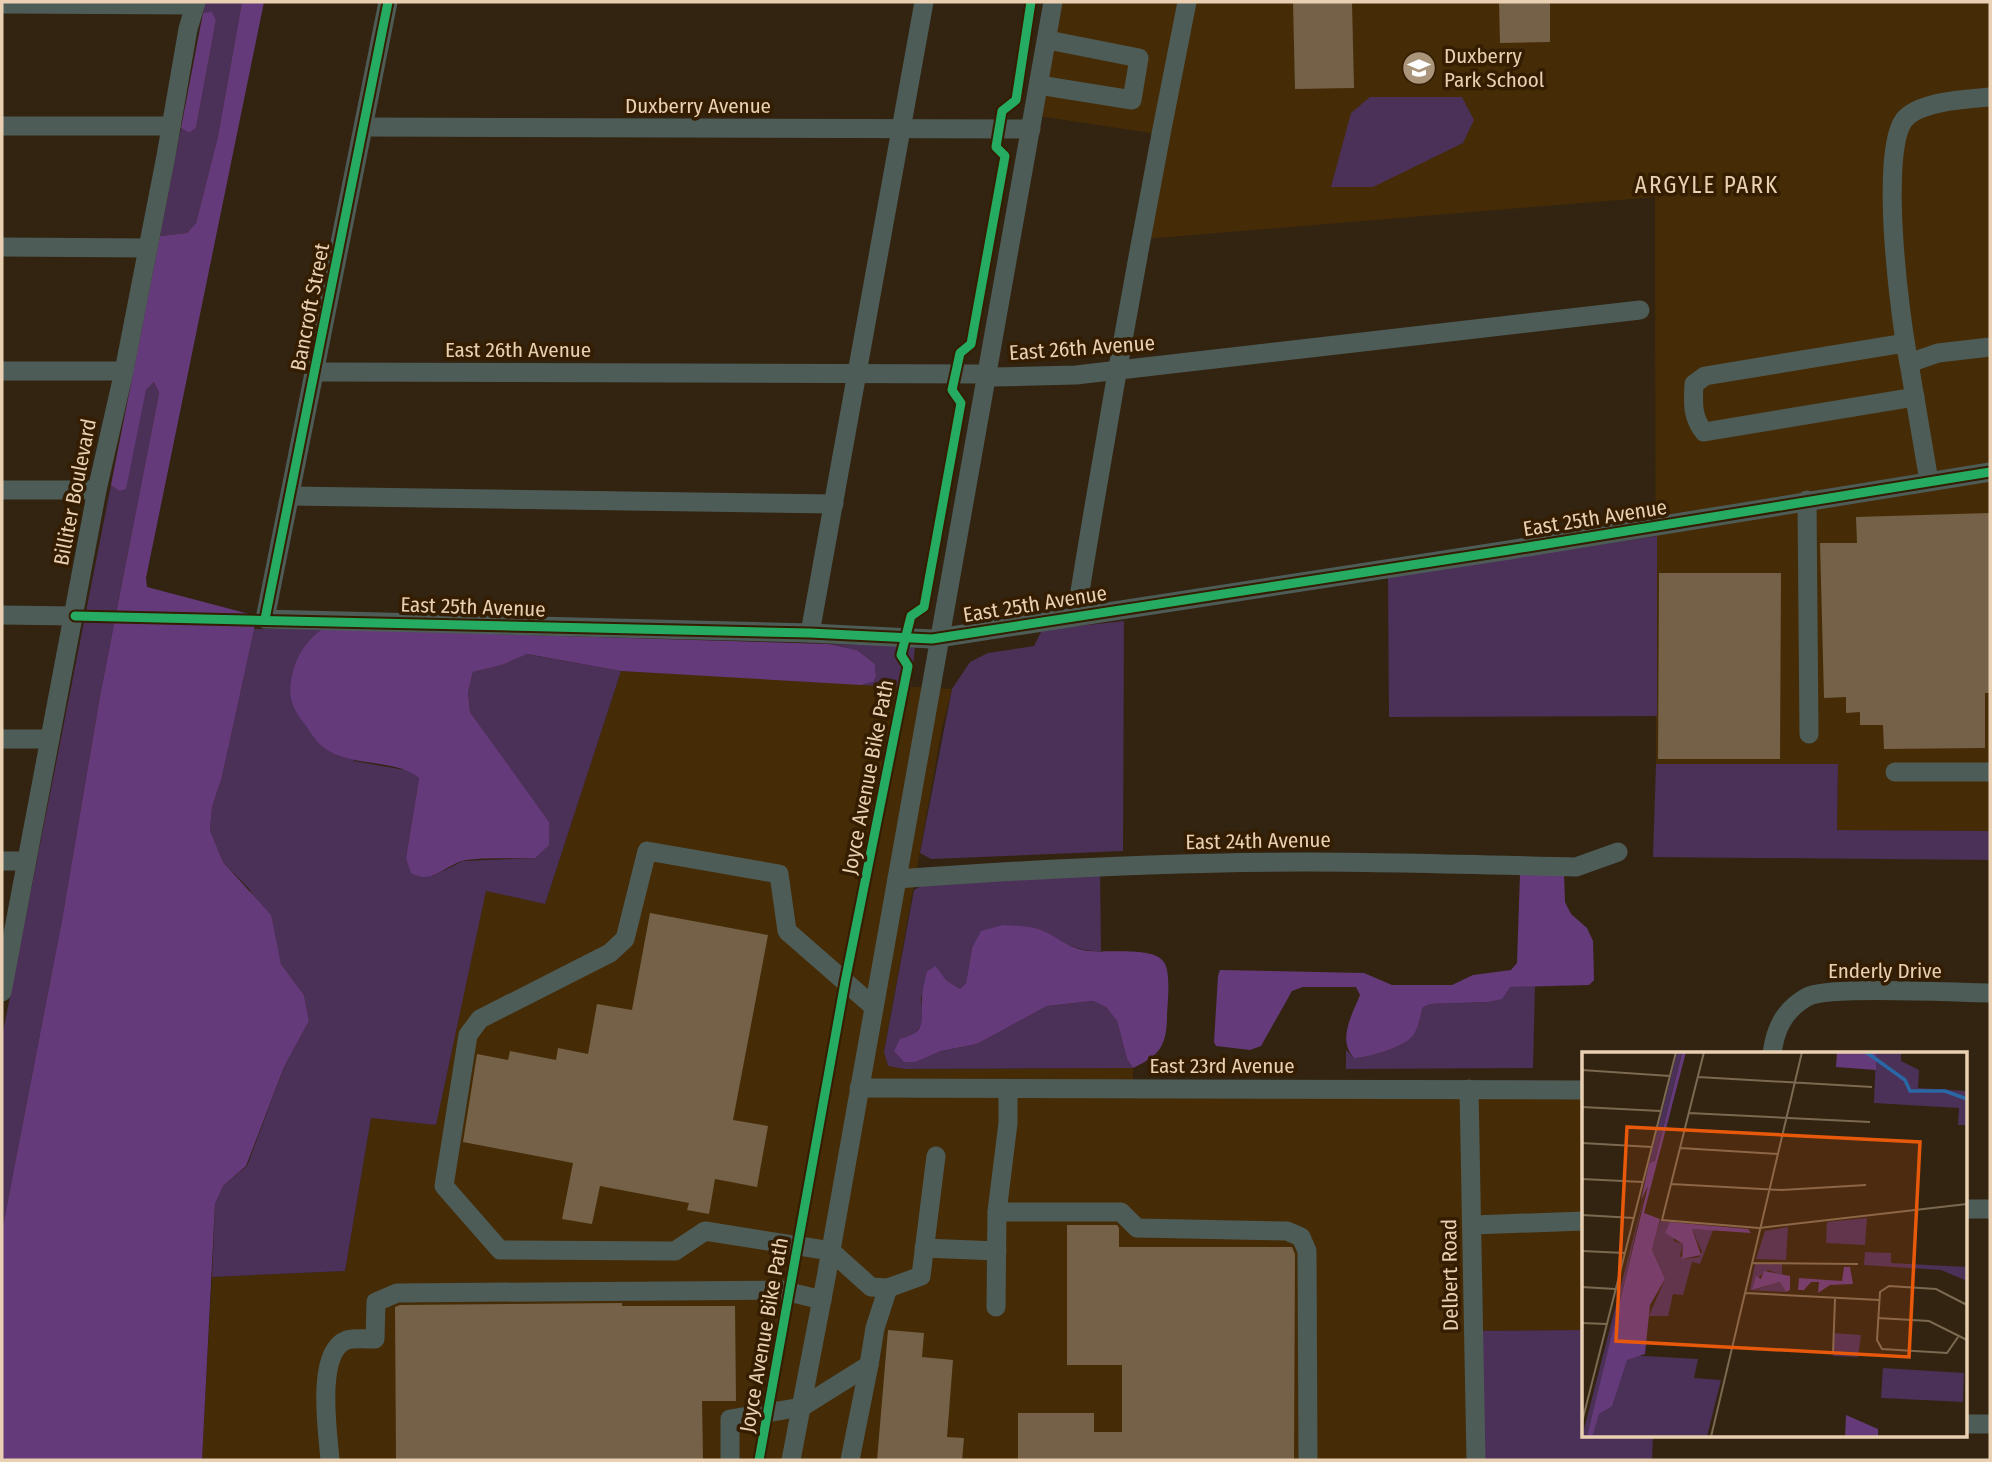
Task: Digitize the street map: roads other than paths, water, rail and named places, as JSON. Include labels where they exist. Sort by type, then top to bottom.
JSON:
[{"type":"street","name":"Bancroft Street","points":[[265,619],[388,2]]},
{"type":"street","points":[[810,634],[924,2]]},
{"type":"street","points":[[791,1460],[831,1251],[938,638],[1054,2]]},
{"type":"street","points":[[1076,616],[1097,481],[1160,135],[1188,2]]},
{"type":"street","points":[[2,4],[196,4]]},
{"type":"street","name":"Billiter Boulevard","points":[[2,986],[97,490],[148,248],[188,29],[196,4]]},
{"type":"street","points":[[1039,85],[1132,100],[1139,58],[1048,40]]},
{"type":"street","points":[[1929,481],[1905,342],[1892,188],[1896,145],[1904,120],[1920,108],[1990,97]]},
{"type":"street","points":[[2,126],[171,127]]},
{"type":"street","name":"Duxberry Avenue","points":[[364,127],[1031,128]]},
{"type":"street","points":[[2,247],[148,248]]},
{"type":"street","name":"East 26th Avenue","points":[[315,372],[858,372],[1076,375],[1640,310]]},
{"type":"street","points":[[1905,342],[1704,376],[1694,384],[1693,405],[1696,422],[1704,432],[1915,397]]},
{"type":"street","points":[[1909,363],[1938,353],[1990,347]]},
{"type":"street","points":[[2,371],[124,371]]},
{"type":"street","name":"East 25th Avenue","points":[[265,619],[932,639],[1990,472]]},
{"type":"street","points":[[2,490],[97,490]]},
{"type":"street","points":[[290,496],[834,504]]},
{"type":"street","points":[[1807,500],[1809,734]]},
{"type":"street","points":[[2,615],[75,615]]},
{"type":"street","points":[[2,738],[50,738]]},
{"type":"street","points":[[1895,772],[1990,772]]},
{"type":"street","points":[[874,1007],[787,931],[779,874],[647,851],[625,939],[610,953],[480,1019],[468,1035],[444,1186],[500,1250],[675,1251],[705,1231],[831,1251],[871,1287],[888,1288],[921,1276],[936,1156]]},
{"type":"street","name":"East 24th Avenue","points":[[897,879],[1009,871],[1222,863],[1576,867],[1618,852]]},
{"type":"street","points":[[2,861],[26,861]]},
{"type":"street","name":"Enderly Drive","points":[[1772,1052],[1776,1031],[1787,1013],[1809,996],[1836,992],[1990,993]]},
{"type":"street","name":"East 23rd Avenue","points":[[859,1088],[1582,1090]]},
{"type":"street","name":"Delbert Road","points":[[1469,1089],[1476,1460]]},
{"type":"street","points":[[996,1307],[997,1212],[1008,1123],[1007,1090]]},
{"type":"street","points":[[1968,1209],[1990,1209]]},
{"type":"street","points":[[997,1212],[1121,1212],[1137,1228],[1287,1231],[1301,1237],[1307,1251],[1308,1460]]},
{"type":"street","points":[[1472,1225],[1582,1221]]},
{"type":"street","points":[[924,1248],[996,1251]]},
{"type":"street","points":[[850,1460],[875,1328],[888,1288]]},
{"type":"street","points":[[330,1460],[326,1375],[335,1350],[346,1340],[375,1339],[376,1302],[397,1293],[781,1290],[822,1300]]},
{"type":"street","points":[[730,1460],[730,1419],[802,1407],[869,1365]]},
{"type":"street","points":[[1968,1424],[1990,1424]]},
{"type":"place","name":"Duxberry Park School","points":[[1419,68]]},
{"type":"district","name":"ARGYLE PARK","points":[[1707,185]]}]
